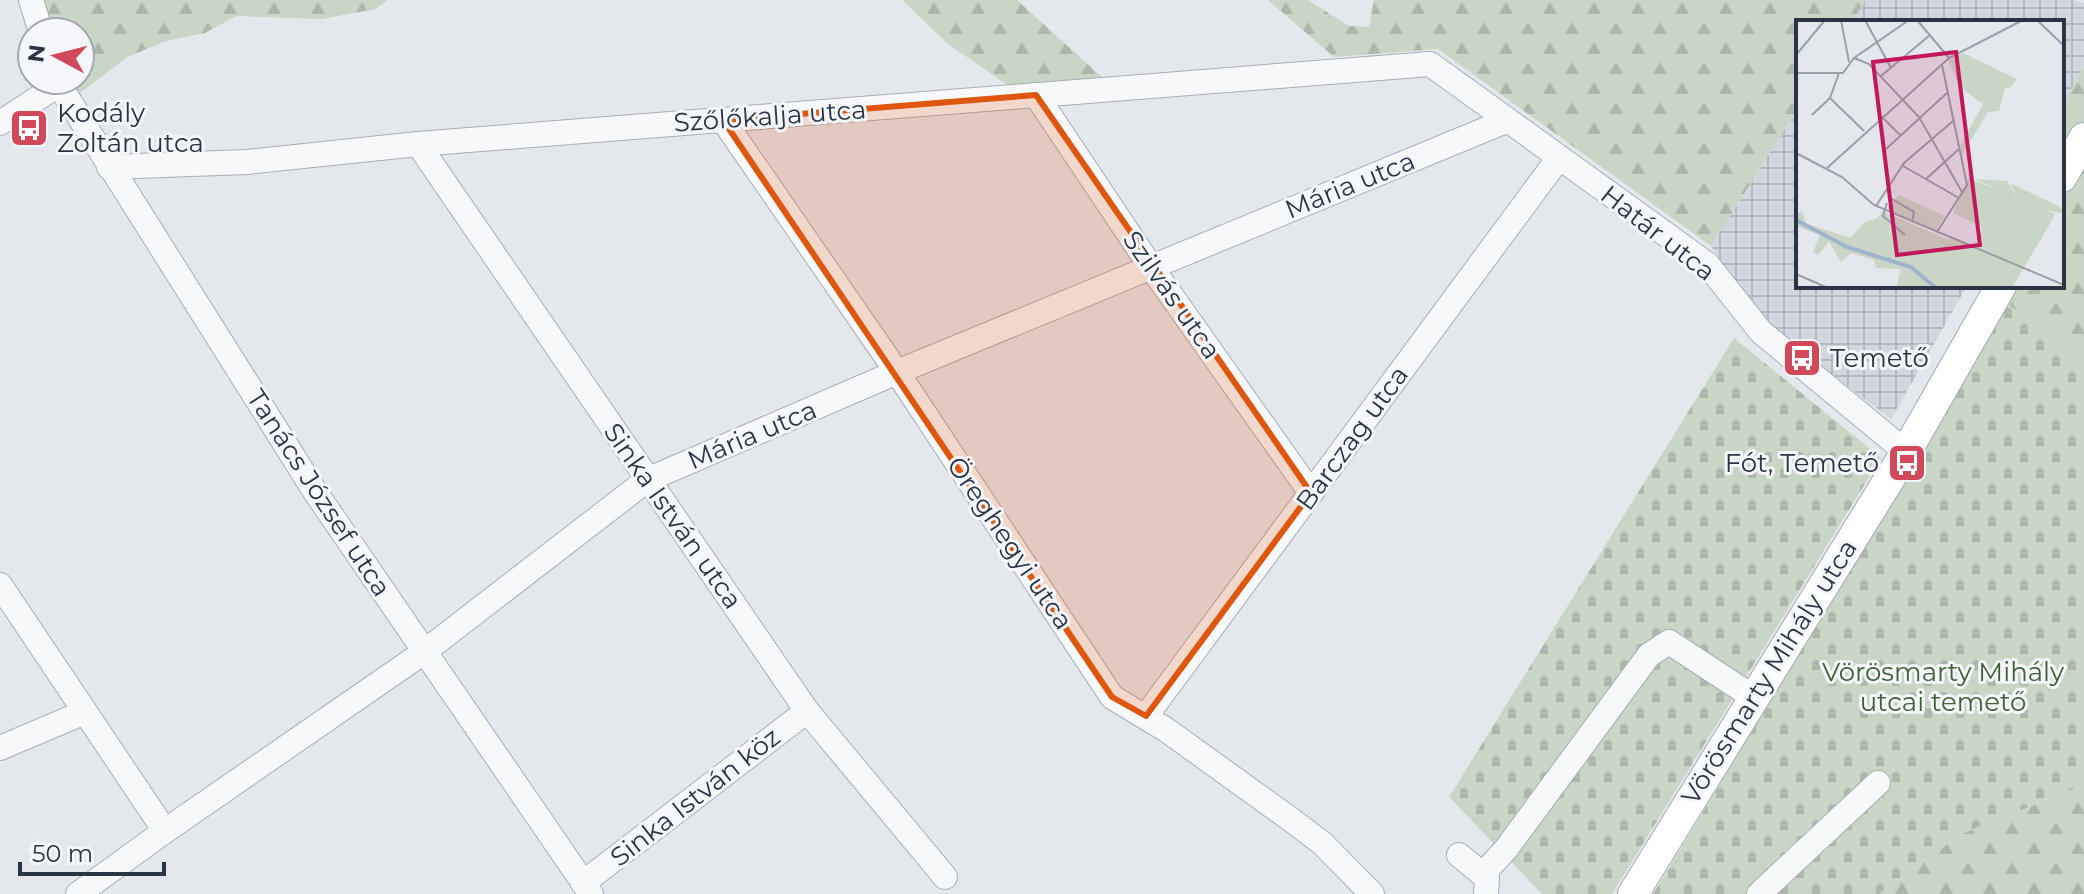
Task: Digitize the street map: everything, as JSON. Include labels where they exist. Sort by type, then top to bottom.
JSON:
[{"type":"main road","points":[[2064,173],[2084,138]]},
{"type":"main road","name":"Vörösmarty Mihály utca","points":[[1633,894],[1906,452],[2000,288]]},
{"type":"street","name":"Szőlőkalja utca","points":[[109,167],[247,162],[418,144],[1430,64]]},
{"type":"street","name":"Határ utca","points":[[1430,64],[1707,264],[1761,332],[1906,452]]},
{"type":"street","name":"Szilvás utca","points":[[1036,95],[1151,267],[1311,493]]},
{"type":"street","points":[[0,123],[38,96]]},
{"type":"street","name":"Tanács József utca","points":[[65,96],[316,493],[587,888]]},
{"type":"street","name":"Öreghegyi utca","points":[[723,120],[897,372],[1112,697],[1146,716],[1293,821],[1323,844],[1372,894]]},
{"type":"street","name":"Mária utca","points":[[78,894],[424,652],[647,480],[897,372],[1506,121]]},
{"type":"street","name":"Sinka István utca","points":[[418,144],[807,711],[945,877]]},
{"type":"street","name":"Barczag utca","points":[[1146,716],[1558,159]]},
{"type":"street","points":[[0,585],[165,831]]},
{"type":"street","points":[[1459,855],[1484,884],[1506,849],[1649,655],[1669,642],[1753,697]]},
{"type":"street","name":"Sinka István köz","points":[[587,888],[807,711]]},
{"type":"street","points":[[0,748],[85,712]]},
{"type":"street","points":[[1759,894],[1878,783]]},
{"type":"highlighted area","points":[[1036,95],[1311,493],[1146,716],[1112,697],[723,120]]},
{"type":"shaded area","points":[[1866,0],[2073,0],[2084,3],[2084,66],[2064,103],[2064,20],[1853,20]]},
{"type":"shaded area","points":[[1796,111],[1796,288],[1966,288],[1891,419],[1761,321],[1711,246]]},
{"type":"green space","points":[[32,0],[387,0],[376,9],[322,19],[236,16],[205,33],[166,41],[127,57],[96,81],[96,16],[39,16]]},
{"type":"green space","points":[[902,0],[1017,0],[1103,78],[1009,86],[948,44]]},
{"type":"green space","points":[[1268,0],[1308,0],[1349,26],[1369,27],[1374,0],[1866,0],[1853,20],[1796,20],[1796,111],[1711,246],[1438,49],[1334,57]]},
{"type":"green space","points":[[2084,66],[2084,360],[1982,288],[2064,288],[2064,103]]},
{"type":"green space","name":"Vörösmarty Mihály utcai temető","points":[[2006,303],[2084,360],[2084,785],[1961,834],[1879,894],[1653,894],[1912,469]]},
{"type":"green space","name":"Vörösmarty Mihály utcai temető","points":[[1734,338],[1881,458],[1612,894],[1542,894],[1449,797]]},
{"type":"green space","points":[[2084,785],[2084,894],[1879,894],[1961,834]]},
{"type":"place","name":"Kodály Zoltán utca","points":[[29,128]]},
{"type":"place","name":"Temető","points":[[1802,358]]},
{"type":"place","name":"Fót, Temető","points":[[1907,463]]}]
